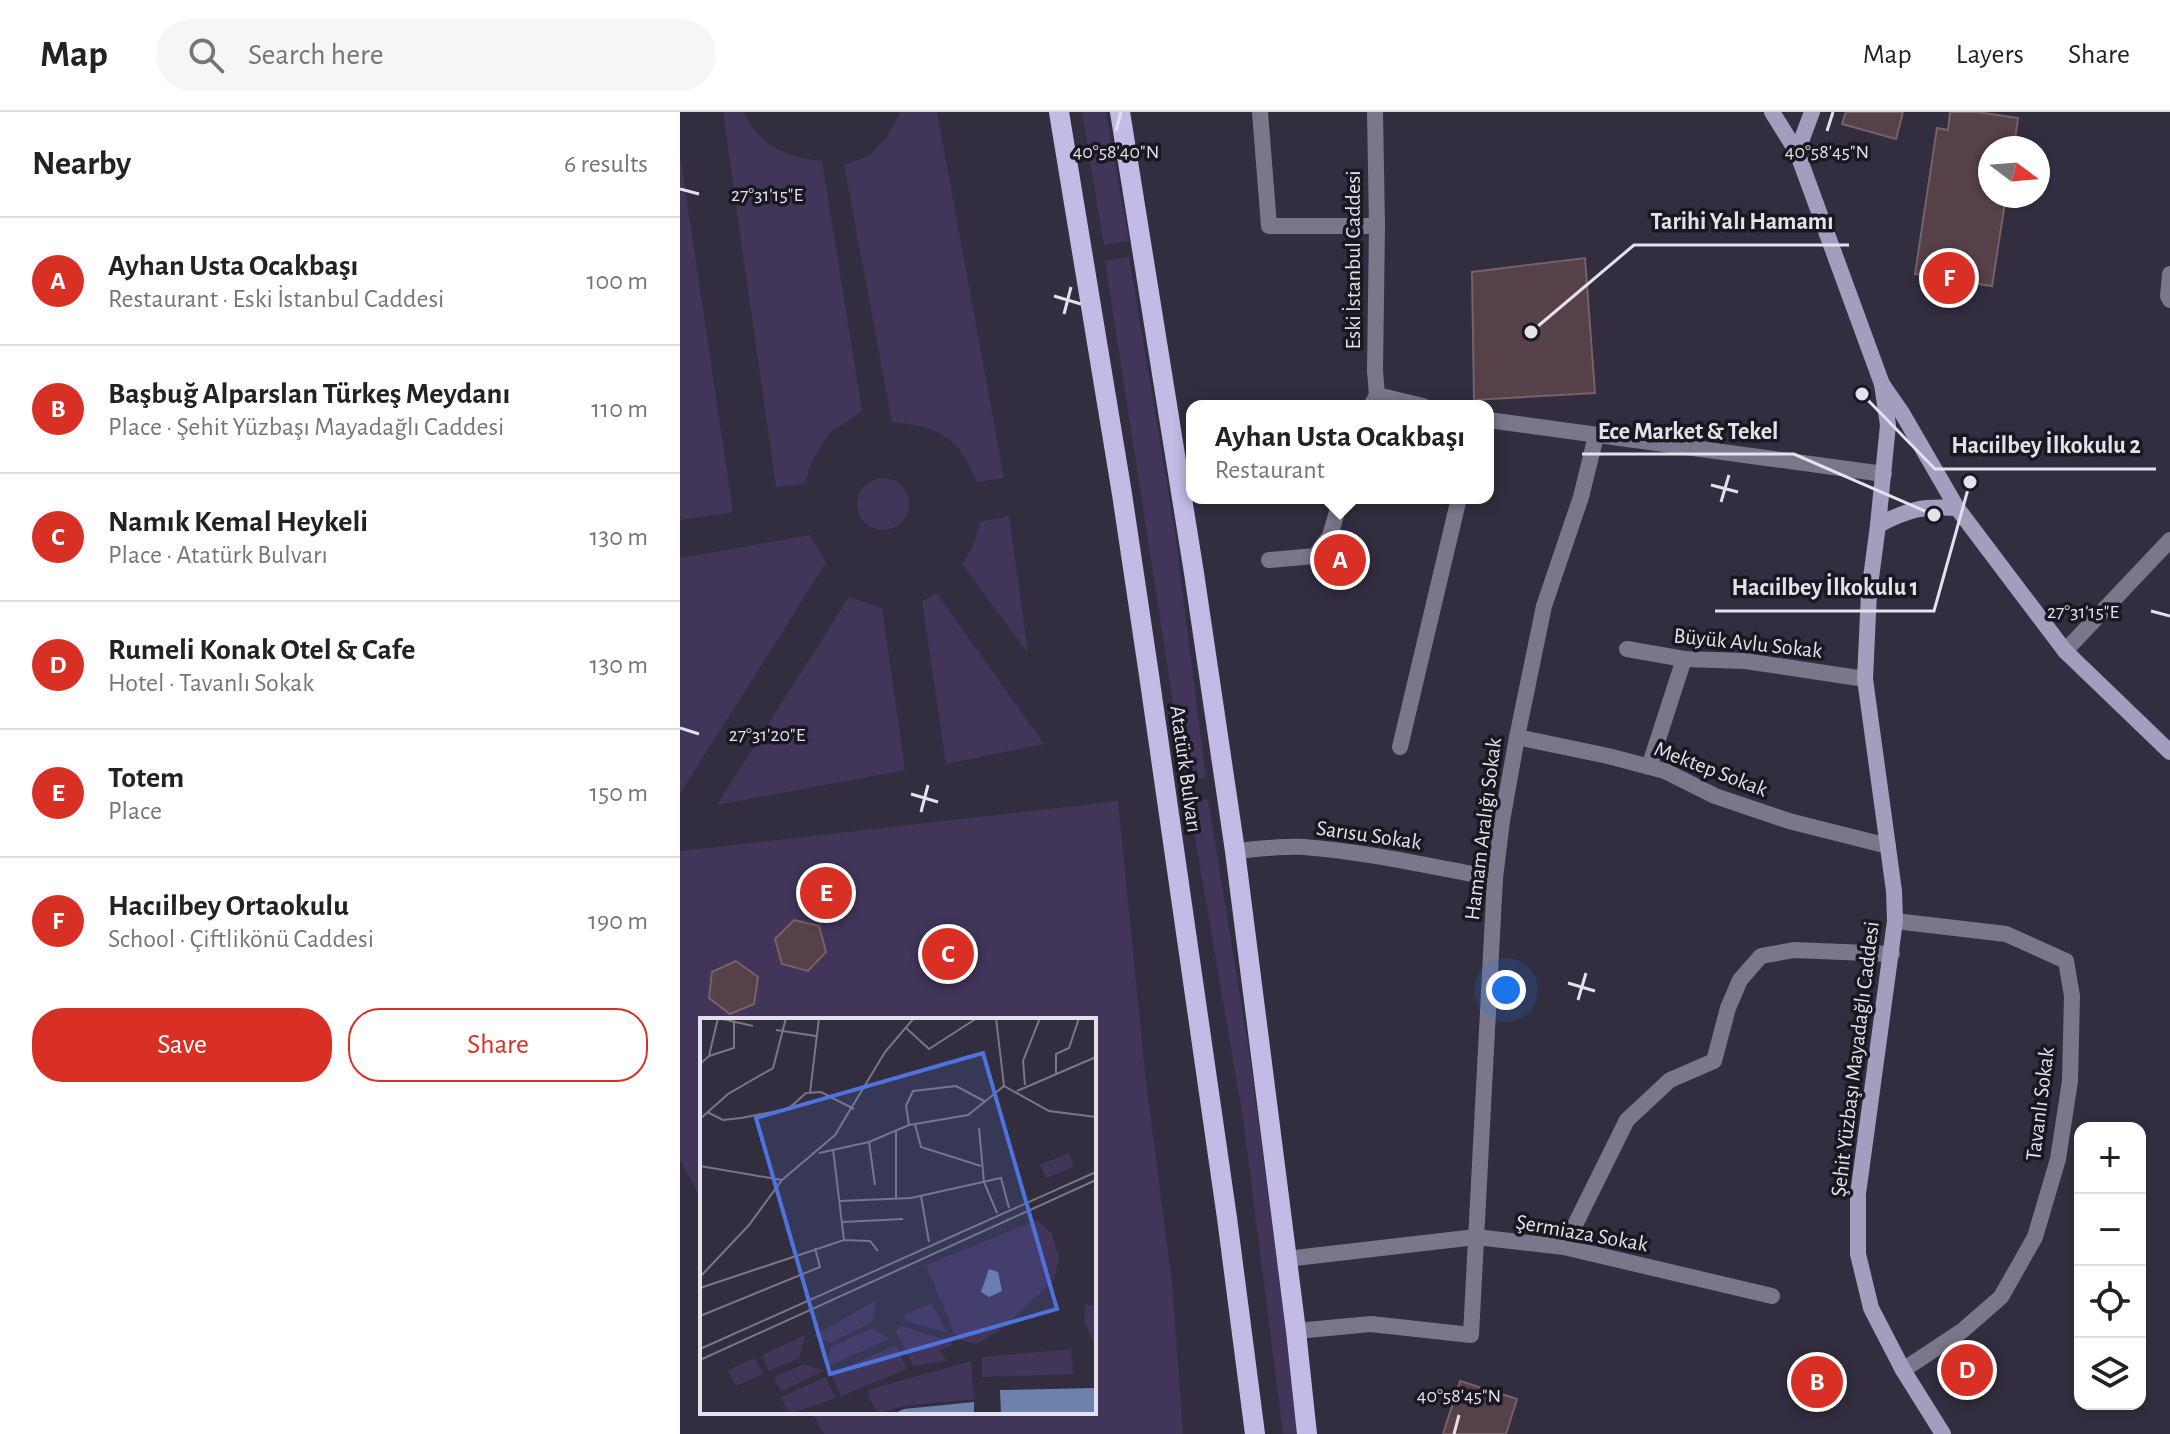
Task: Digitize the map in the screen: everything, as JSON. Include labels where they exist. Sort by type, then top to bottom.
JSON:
[{"type":"main road","name":"Atatürk Bulvarı","points":[[1059,112],[1147,660],[1255,1434]]},
{"type":"main road","name":"Atatürk Bulvarı","points":[[1120,112],[1235,851],[1307,1434]]},
{"type":"street","points":[[1260,112],[1269,226],[1377,226]]},
{"type":"street","name":"Eski İstanbul Caddesi","points":[[1374,400],[1375,112]]},
{"type":"street","points":[[1772,112],[1797,152],[1882,384],[1957,508],[2065,651],[2170,752]]},
{"type":"street","points":[[1797,152],[1812,112]]},
{"type":"street","points":[[2170,274],[2170,300]]},
{"type":"street","name":"Şehit Yüzbaşı Mayadağlı Caddesi","points":[[1882,384],[1888,425],[1869,593],[1865,679],[1894,891],[1895,921],[1858,1194],[1858,1254],[1871,1308],[1903,1370],[1943,1434]]},
{"type":"street","points":[[1494,421],[1884,474]]},
{"type":"street","name":"Hamam Aralığı Sokak","points":[[1296,1331],[1371,1324],[1471,1335],[1495,878],[1502,821],[1544,606],[1581,497],[1596,436]]},
{"type":"street","points":[[1269,560],[1315,556],[1330,536],[1339,504]]},
{"type":"street","points":[[1400,747],[1458,504]]},
{"type":"street","points":[[1878,525],[1906,511],[1957,508]]},
{"type":"street","points":[[2065,651],[2170,540]]},
{"type":"street","name":"Büyük Avlu Sokak","points":[[1627,649],[1684,659],[1745,661],[1865,679]]},
{"type":"street","points":[[1649,767],[1684,659]]},
{"type":"street","name":"Mektep Sokak","points":[[1517,737],[1665,771],[1715,796],[1789,821],[1888,846]]},
{"type":"street","name":"Sarısu Sokak","points":[[1235,851],[1303,847],[1495,878]]},
{"type":"street","name":"Tavanlı Sokak","points":[[1895,921],[2006,934],[2066,961],[2072,996],[2070,1081],[2058,1159],[2035,1237],[2001,1297],[1962,1331],[1903,1370]]},
{"type":"street","points":[[1564,1247],[1627,1120],[1670,1080],[1714,1061],[1728,1008],[1740,980],[1761,956],[1794,950],[1892,954]]},
{"type":"street","name":"Şermiaza Sokak","points":[[1286,1259],[1476,1237],[1564,1247],[1772,1296]]},
{"type":"shaded area","points":[[723,112],[743,112],[766,141],[785,153],[822,161],[862,411],[829,433],[812,461],[804,484],[776,487]]},
{"type":"shaded area","points":[[901,112],[937,112],[1004,478],[977,482],[962,454],[945,437],[923,427],[892,422],[844,165],[869,156],[886,138]]},
{"type":"shaded area","points":[[1082,112],[1106,112],[1129,241],[1104,245]]},
{"type":"shaded area","points":[[680,155],[733,512],[680,520]]},
{"type":"shaded area","points":[[1129,257],[1175,533],[1206,778],[1185,780],[1105,261]]},
{"type":"shaded area","points":[[883,478],[901,486],[909,504],[901,522],[883,530],[865,522],[857,504],[865,486]]},
{"type":"shaded area","points":[[1009,516],[1028,653],[962,564],[980,522]]},
{"type":"shaded area","points":[[810,535],[826,563],[680,793],[680,558]]},
{"type":"shaded area","points":[[937,594],[1044,744],[946,764],[922,601]]},
{"type":"shaded area","points":[[849,597],[882,608],[905,770],[717,805]]},
{"type":"shaded area","points":[[1208,799],[1249,1052],[1300,1434],[1283,1434],[1243,1118],[1189,802]]},
{"type":"shaded area","points":[[1118,801],[1146,1082],[1172,1283],[1183,1434],[824,1434],[813,1414],[1096,1414],[1096,1018],[700,1018],[700,1197],[680,1159],[680,851]]},
{"type":"building","points":[[1846,112],[1903,112],[1896,139],[1842,124]]},
{"type":"building","points":[[1950,112],[2018,118],[2016,136],[1978,136],[1978,208],[2004,208],[1992,286],[1915,274],[1937,128],[1948,130]]},
{"type":"building","points":[[1585,258],[1595,393],[1474,400],[1472,272]]},
{"type":"building","points":[[794,920],[819,926],[826,952],[808,971],[782,964],[775,939]]},
{"type":"building","points":[[736,961],[758,977],[754,1004],[730,1014],[709,998],[712,972]]},
{"type":"building","points":[[1460,1381],[1517,1399],[1506,1434],[1443,1434]]},
{"type":"place","name":"Hacıilbey Ortaokulu","points":[[1949,278]]},
{"type":"place","name":"Tarihi Yalı Hamamı","points":[[1531,332]]},
{"type":"place","name":"Hacıilbey İlkokulu 2","points":[[1862,394]]},
{"type":"place","name":"Hacıilbey İlkokulu 1","points":[[1970,482]]},
{"type":"place","name":"Ece Market & Tekel","points":[[1934,515]]},
{"type":"place","name":"Ayhan Usta Ocakbaşı","points":[[1340,560]]},
{"type":"place","name":"Totem","points":[[826,893]]},
{"type":"place","name":"Namık Kemal Heykeli","points":[[948,954]]},
{"type":"place","name":"Rumeli Konak Otel & Cafe","points":[[1967,1370]]},
{"type":"place","name":"Başbuğ Alparslan Türkeş Meydanı","points":[[1817,1382]]}]
